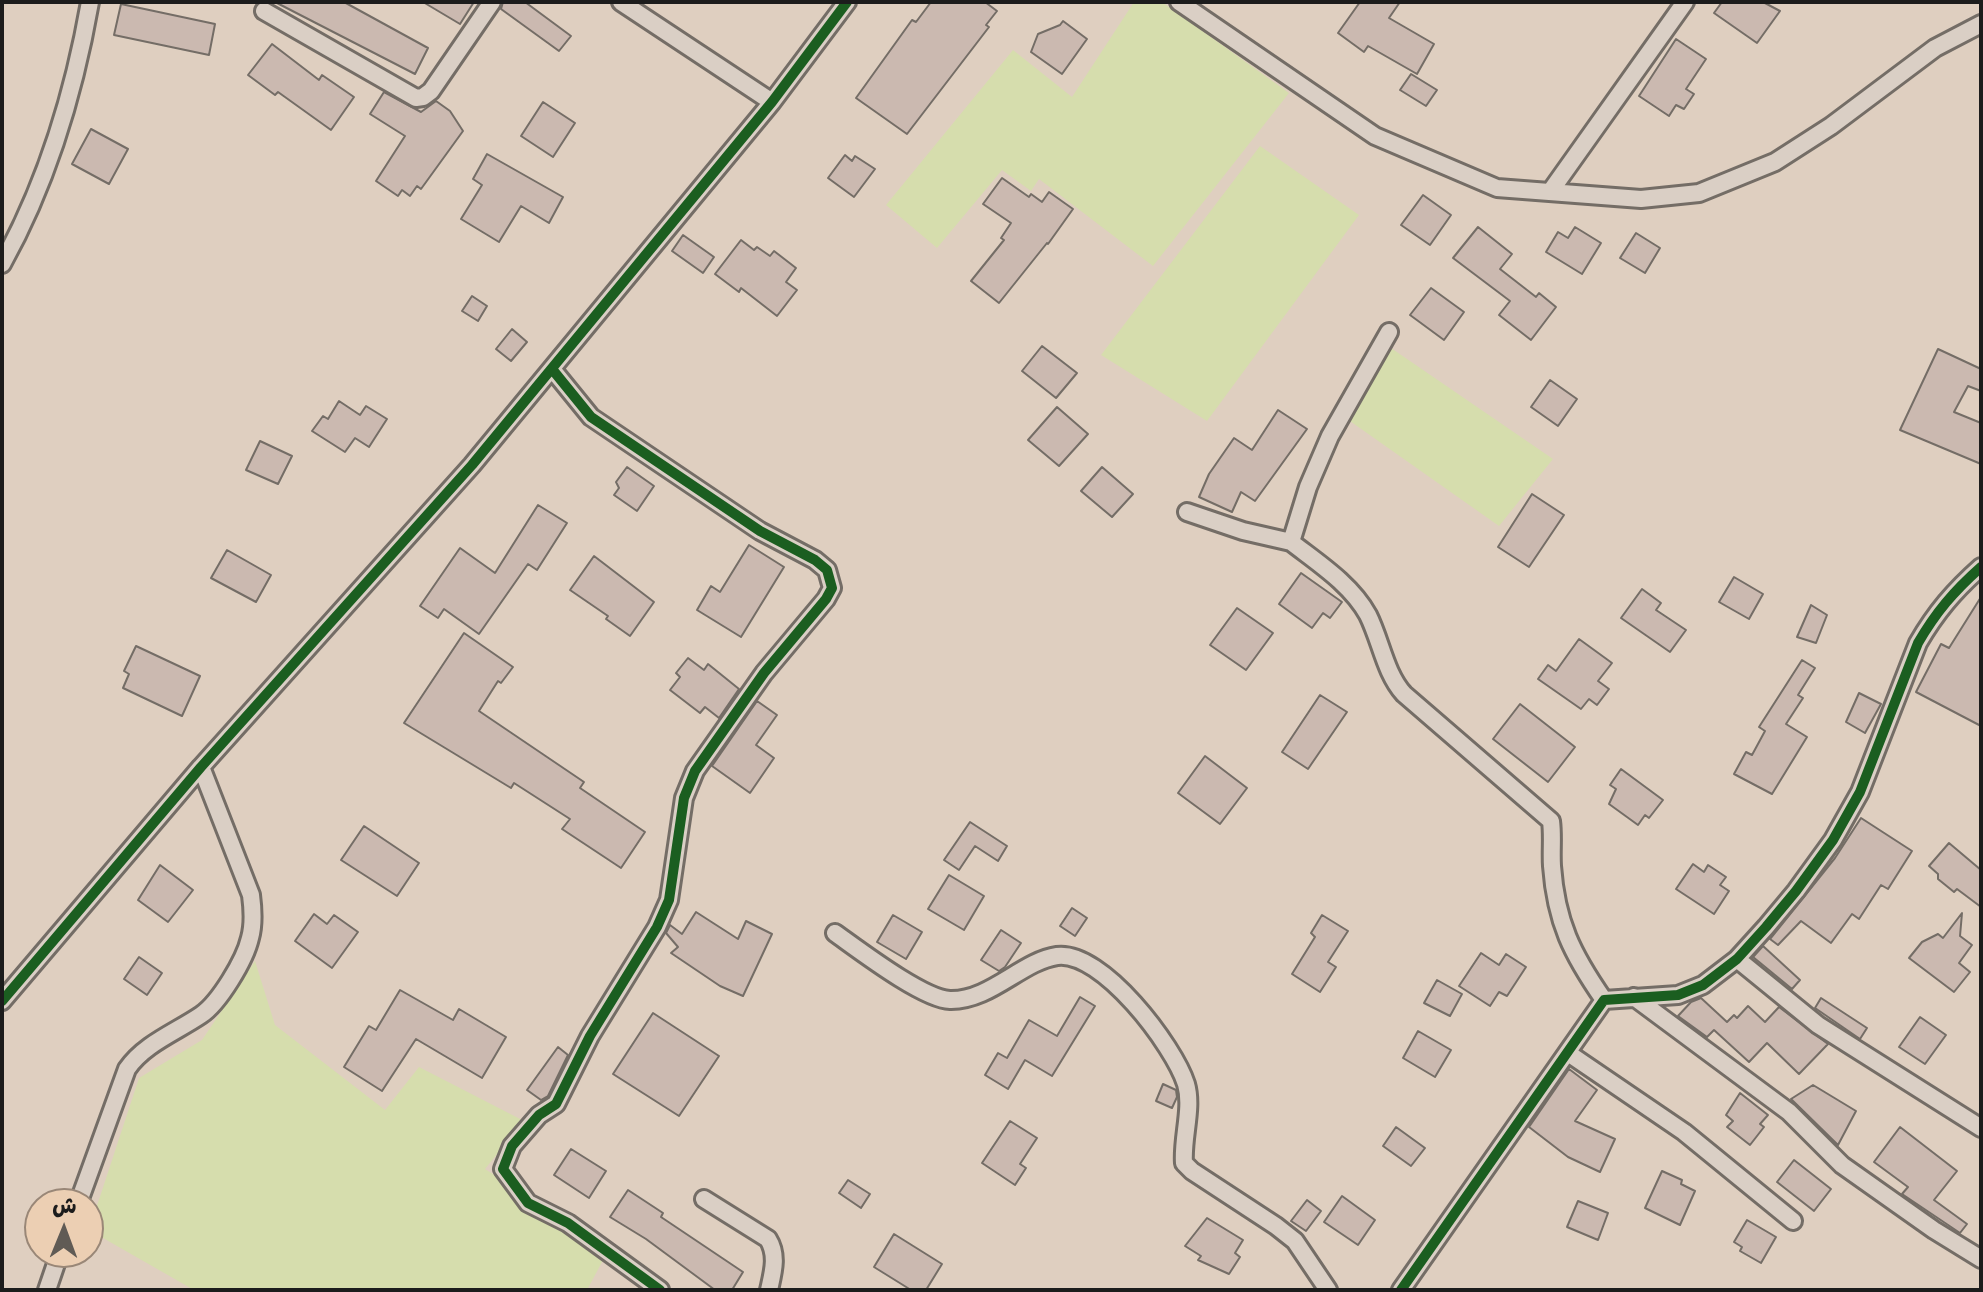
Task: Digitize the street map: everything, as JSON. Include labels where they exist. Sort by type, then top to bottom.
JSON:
[{"type":"street","points":[[2,264],[39,187],[67,108],[90,2]]},
{"type":"street","points":[[264,11],[416,98],[431,91],[492,2]]},
{"type":"street","points":[[621,2],[772,102]]},
{"type":"street","points":[[2,1001],[201,767],[472,465],[772,102],[847,2]]},
{"type":"street","points":[[1179,2],[1375,136],[1497,188],[1641,199],[1699,193],[1775,162],[1831,126],[1935,48],[1981,24]]},
{"type":"street","points":[[1550,192],[1685,2]]},
{"type":"street","points":[[1291,542],[1308,487],[1330,436],[1389,332]]},
{"type":"street","points":[[552,369],[591,417],[760,531],[815,560],[827,570],[832,588],[764,673],[695,771],[684,798],[669,900],[657,927],[590,1036],[556,1104],[539,1115],[512,1146],[503,1169],[528,1203],[568,1223],[660,1290]]},
{"type":"street","points":[[1187,512],[1243,531],[1291,542],[1349,590],[1381,641],[1395,684],[1551,821],[1557,906],[1578,963],[1604,1000]]},
{"type":"street","points":[[1604,1000],[1678,995],[1703,985],[1737,959],[1796,891],[1833,840],[1860,792],[1918,643],[1937,611],[1981,567]]},
{"type":"street","points":[[84,1188],[131,1062],[214,1003],[250,940],[253,917],[251,895],[201,767]]},
{"type":"street","points":[[835,933],[878,964],[934,996],[948,1000],[964,999],[994,988],[1058,956],[1079,959],[1113,981],[1139,1010],[1179,1068],[1187,1087],[1184,1163],[1295,1241],[1328,1290]]},
{"type":"street","points":[[1737,959],[1818,1025],[1981,1128]]},
{"type":"street","points":[[1634,997],[1789,1112],[1842,1165],[1981,1259]]},
{"type":"street","points":[[1401,1290],[1604,1000]]},
{"type":"street","points":[[1568,1053],[1674,1125],[1793,1221]]},
{"type":"street","points":[[704,1199],[768,1239],[774,1259],[769,1290]]},
{"type":"street","points":[[47,1290],[55,1268]]},
{"type":"green space","points":[[1134,2],[1162,2],[1289,93],[1153,266],[1039,179],[1031,191],[1002,170],[937,248],[886,205],[1013,50],[1072,97]]},
{"type":"green space","points":[[1260,146],[1359,215],[1207,421],[1101,355]]},
{"type":"green space","points":[[1391,348],[1553,459],[1499,526],[1347,419]]},
{"type":"green space","points":[[255,961],[275,1025],[385,1110],[419,1067],[524,1121],[485,1169],[609,1249],[587,1290],[194,1290],[104,1239],[103,1188],[139,1078],[202,1040]]},
{"type":"building","points":[[275,2],[344,2],[428,48],[415,74]]},
{"type":"building","points":[[423,2],[474,2],[460,24]]},
{"type":"building","points":[[503,2],[525,2],[571,36],[559,51],[501,9]]},
{"type":"building","points":[[931,2],[985,2],[997,11],[986,25],[989,27],[907,134],[856,98],[912,20],[916,22]]},
{"type":"building","points":[[1360,2],[1400,2],[1389,18],[1434,44],[1417,74],[1368,46],[1364,52],[1338,33]]},
{"type":"building","points":[[1722,2],[1763,2],[1780,11],[1757,43],[1714,13]]},
{"type":"building","points":[[121,4],[215,24],[209,55],[114,35]]},
{"type":"building","points":[[1063,21],[1087,39],[1062,74],[1031,52],[1038,34]]},
{"type":"building","points":[[1676,39],[1706,59],[1686,89],[1694,94],[1684,109],[1676,105],[1669,116],[1639,96]]},
{"type":"building","points":[[272,44],[319,80],[322,75],[354,97],[331,130],[278,92],[275,95],[248,75]]},
{"type":"building","points":[[1411,74],[1437,90],[1426,106],[1400,90]]},
{"type":"building","points":[[384,92],[421,112],[436,101],[450,111],[463,131],[421,189],[417,186],[410,196],[402,190],[398,196],[376,181],[405,136],[370,114]]},
{"type":"building","points":[[543,102],[575,123],[553,157],[521,136]]},
{"type":"building","points":[[91,129],[128,149],[109,184],[72,164]]},
{"type":"building","points":[[487,154],[563,197],[549,223],[521,206],[499,242],[461,219],[482,185],[473,179]]},
{"type":"building","points":[[845,155],[852,161],[855,156],[875,169],[854,197],[828,178]]},
{"type":"building","points":[[1002,178],[1029,197],[1031,194],[1042,202],[1049,192],[1073,209],[999,303],[971,281],[1004,240],[1001,238],[1011,223],[983,204]]},
{"type":"building","points":[[1423,195],[1451,215],[1430,245],[1401,225]]},
{"type":"building","points":[[1478,227],[1512,254],[1500,269],[1536,297],[1539,293],[1556,307],[1531,340],[1499,315],[1510,301],[1453,258]]},
{"type":"building","points":[[1575,227],[1601,243],[1582,274],[1546,252],[1558,232],[1568,238]]},
{"type":"building","points":[[1636,233],[1660,248],[1645,273],[1620,258]]},
{"type":"building","points":[[683,235],[714,257],[703,273],[672,251]]},
{"type":"building","points":[[741,240],[754,250],[757,247],[770,256],[774,251],[796,268],[786,282],[797,290],[777,316],[741,288],[739,292],[715,274]]},
{"type":"building","points":[[1431,288],[1464,312],[1444,340],[1410,315]]},
{"type":"building","points":[[472,296],[487,306],[478,321],[462,311]]},
{"type":"building","points":[[512,329],[527,342],[511,361],[496,349]]},
{"type":"building","points":[[1042,346],[1077,373],[1056,398],[1022,371]]},
{"type":"building","points":[[1938,349],[1981,369],[1981,391],[1968,386],[1954,412],[1981,423],[1981,464],[1900,430]]},
{"type":"building","points":[[1550,380],[1577,399],[1558,426],[1531,407]]},
{"type":"building","points":[[339,401],[360,415],[366,406],[387,419],[369,447],[355,438],[345,452],[312,431],[323,416],[328,419]]},
{"type":"building","points":[[1057,407],[1088,434],[1059,466],[1028,440]]},
{"type":"building","points":[[1278,410],[1307,429],[1255,501],[1241,492],[1232,512],[1199,497],[1209,474],[1234,438],[1252,450]]},
{"type":"building","points":[[260,441],[292,456],[278,484],[246,470]]},
{"type":"building","points":[[627,467],[654,486],[637,511],[614,495],[619,488],[616,482]]},
{"type":"building","points":[[1102,467],[1133,494],[1112,517],[1081,491]]},
{"type":"building","points":[[1532,494],[1564,515],[1529,567],[1498,547]]},
{"type":"building","points":[[538,505],[567,523],[537,570],[528,564],[479,634],[444,609],[438,618],[420,606],[460,548],[495,573]]},
{"type":"building","points":[[749,545],[784,567],[741,637],[697,610],[711,586],[720,592]]},
{"type":"building","points":[[227,550],[271,575],[256,602],[211,578]]},
{"type":"building","points":[[594,556],[654,602],[630,636],[606,619],[608,616],[570,590]]},
{"type":"building","points":[[1301,573],[1342,602],[1330,618],[1323,613],[1312,628],[1279,604]]},
{"type":"building","points":[[1734,577],[1763,594],[1749,619],[1719,602]]},
{"type":"building","points":[[1642,589],[1661,603],[1656,610],[1686,630],[1670,652],[1621,618]]},
{"type":"building","points":[[1981,597],[1981,726],[1916,692],[1941,644],[1949,648]]},
{"type":"building","points":[[1811,605],[1827,615],[1816,643],[1797,637]]},
{"type":"building","points":[[1237,608],[1273,633],[1246,670],[1210,645]]},
{"type":"building","points":[[464,633],[513,667],[501,683],[498,681],[479,711],[584,782],[580,788],[645,832],[621,868],[562,829],[570,819],[514,783],[511,788],[404,723]]},
{"type":"building","points":[[1579,639],[1612,663],[1598,681],[1609,689],[1597,705],[1589,699],[1581,709],[1538,679],[1548,665],[1556,671]]},
{"type":"building","points":[[136,646],[200,676],[182,716],[123,688],[129,674],[124,671]]},
{"type":"building","points":[[688,658],[704,670],[708,664],[739,689],[719,718],[705,707],[700,713],[670,690],[680,677],[676,673]]},
{"type":"building","points":[[1802,660],[1815,668],[1798,695],[1803,698],[1786,724],[1807,737],[1772,794],[1734,774],[1746,752],[1752,755],[1765,731],[1759,727]]},
{"type":"building","points":[[1859,693],[1881,704],[1865,733],[1846,722]]},
{"type":"building","points":[[1320,695],[1347,712],[1308,769],[1282,752]]},
{"type":"building","points":[[757,701],[777,715],[756,745],[774,758],[750,793],[712,766]]},
{"type":"building","points":[[1520,704],[1575,747],[1548,782],[1493,739]]},
{"type":"building","points":[[1205,756],[1247,788],[1220,824],[1178,793]]},
{"type":"building","points":[[1621,769],[1663,800],[1649,818],[1645,815],[1638,825],[1609,804],[1616,789],[1610,785]]},
{"type":"building","points":[[1861,818],[1912,851],[1888,889],[1881,885],[1859,919],[1852,914],[1831,943],[1801,921],[1778,945],[1770,939],[1835,858]]},
{"type":"building","points":[[970,822],[1007,846],[998,861],[975,846],[959,870],[944,860]]},
{"type":"building","points":[[364,826],[419,863],[397,896],[341,860]]},
{"type":"building","points":[[1949,843],[1981,870],[1981,907],[1957,889],[1954,892],[1938,879],[1938,874],[1929,866]]},
{"type":"building","points":[[1693,864],[1704,872],[1708,865],[1726,877],[1720,885],[1729,891],[1714,914],[1676,889]]},
{"type":"building","points":[[160,865],[193,890],[168,922],[138,900]]},
{"type":"building","points":[[949,875],[984,896],[964,930],[928,909]]},
{"type":"building","points":[[1072,908],[1087,918],[1075,936],[1060,926]]},
{"type":"building","points":[[696,912],[738,939],[746,921],[772,934],[743,996],[720,986],[671,953],[678,947],[666,933],[670,925],[682,934]]},
{"type":"building","points":[[1962,913],[1960,936],[1972,945],[1959,963],[1970,972],[1954,992],[1909,958],[1922,942],[1938,934],[1943,938]]},
{"type":"building","points":[[314,914],[327,924],[334,915],[358,932],[332,968],[295,941]]},
{"type":"building","points":[[893,915],[922,932],[906,959],[877,942]]},
{"type":"building","points":[[1322,915],[1348,931],[1328,962],[1336,967],[1320,992],[1292,974],[1315,937],[1311,933]]},
{"type":"building","points":[[1001,930],[1021,943],[999,971],[981,960]]},
{"type":"building","points":[[1763,946],[1800,980],[1792,989],[1753,957]]},
{"type":"building","points":[[1481,953],[1499,965],[1506,954],[1526,967],[1507,996],[1499,992],[1490,1006],[1459,986]]},
{"type":"building","points":[[139,957],[162,973],[147,995],[124,979]]},
{"type":"building","points":[[1437,980],[1462,994],[1450,1016],[1424,1003]]},
{"type":"building","points":[[400,990],[453,1020],[459,1009],[506,1037],[482,1078],[416,1039],[382,1091],[344,1067],[369,1026],[376,1030]]},
{"type":"building","points":[[1080,997],[1095,1006],[1052,1076],[1025,1060],[1008,1089],[985,1075],[998,1053],[1007,1058],[1029,1020],[1057,1036]]},
{"type":"building","points":[[1701,998],[1727,1022],[1734,1015],[1737,1018],[1748,1006],[1765,1022],[1779,1007],[1828,1044],[1799,1074],[1767,1043],[1749,1062],[1714,1030],[1707,1037],[1678,1016],[1691,1002]]},
{"type":"building","points":[[1821,998],[1867,1028],[1860,1039],[1815,1008]]},
{"type":"building","points":[[653,1013],[719,1056],[679,1116],[613,1074]]},
{"type":"building","points":[[1920,1017],[1946,1035],[1925,1064],[1899,1047]]},
{"type":"building","points":[[1418,1031],[1451,1050],[1435,1077],[1403,1058]]},
{"type":"building","points":[[558,1047],[568,1055],[548,1096],[541,1100],[527,1090]]},
{"type":"building","points":[[1569,1069],[1597,1090],[1575,1121],[1615,1139],[1600,1172],[1568,1157],[1529,1127]]},
{"type":"building","points":[[1163,1084],[1176,1090],[1177,1097],[1172,1108],[1156,1101]]},
{"type":"building","points":[[1813,1085],[1856,1111],[1838,1145],[1791,1099]]},
{"type":"building","points":[[1740,1093],[1768,1115],[1760,1124],[1764,1127],[1750,1145],[1727,1127],[1733,1121],[1726,1115]]},
{"type":"building","points":[[1010,1121],[1037,1138],[1020,1164],[1026,1168],[1015,1185],[982,1163]]},
{"type":"building","points":[[1396,1127],[1425,1148],[1411,1166],[1383,1146]]},
{"type":"building","points":[[1900,1127],[1957,1171],[1934,1200],[1967,1224],[1960,1233],[1902,1194],[1908,1187],[1874,1162]]},
{"type":"building","points":[[571,1149],[606,1171],[589,1198],[554,1175]]},
{"type":"building","points":[[1794,1160],[1831,1189],[1814,1211],[1777,1182]]},
{"type":"building","points":[[1662,1171],[1682,1180],[1681,1184],[1695,1191],[1680,1225],[1645,1208]]},
{"type":"building","points":[[848,1180],[870,1194],[861,1208],[839,1193]]},
{"type":"building","points":[[628,1190],[663,1213],[661,1217],[743,1272],[732,1290],[715,1290],[646,1239],[610,1217]]},
{"type":"building","points":[[1342,1196],[1375,1220],[1358,1245],[1324,1222]]},
{"type":"building","points":[[1307,1200],[1321,1211],[1306,1231],[1291,1221]]},
{"type":"building","points":[[1578,1201],[1608,1213],[1598,1240],[1567,1227]]},
{"type":"building","points":[[1207,1218],[1243,1240],[1235,1253],[1240,1257],[1229,1274],[1198,1260],[1201,1256],[1185,1246]]},
{"type":"building","points":[[1747,1220],[1776,1237],[1761,1263],[1740,1251],[1742,1247],[1734,1242]]},
{"type":"building","points":[[894,1234],[942,1264],[926,1290],[911,1290],[874,1267]]},
{"type":"cycle path","points":[[2,1001],[201,767],[472,465],[772,102],[847,2]]},
{"type":"cycle path","points":[[552,369],[591,417],[760,531],[815,560],[827,570],[832,588],[764,673],[695,771],[684,798],[669,900],[657,927],[590,1036],[556,1104],[539,1115],[512,1146],[503,1169],[528,1203],[568,1223],[660,1290]]},
{"type":"cycle path","points":[[1401,1290],[1604,1000],[1678,995],[1703,985],[1737,959],[1796,891],[1833,840],[1860,792],[1918,643],[1946,602],[1981,567]]}]
